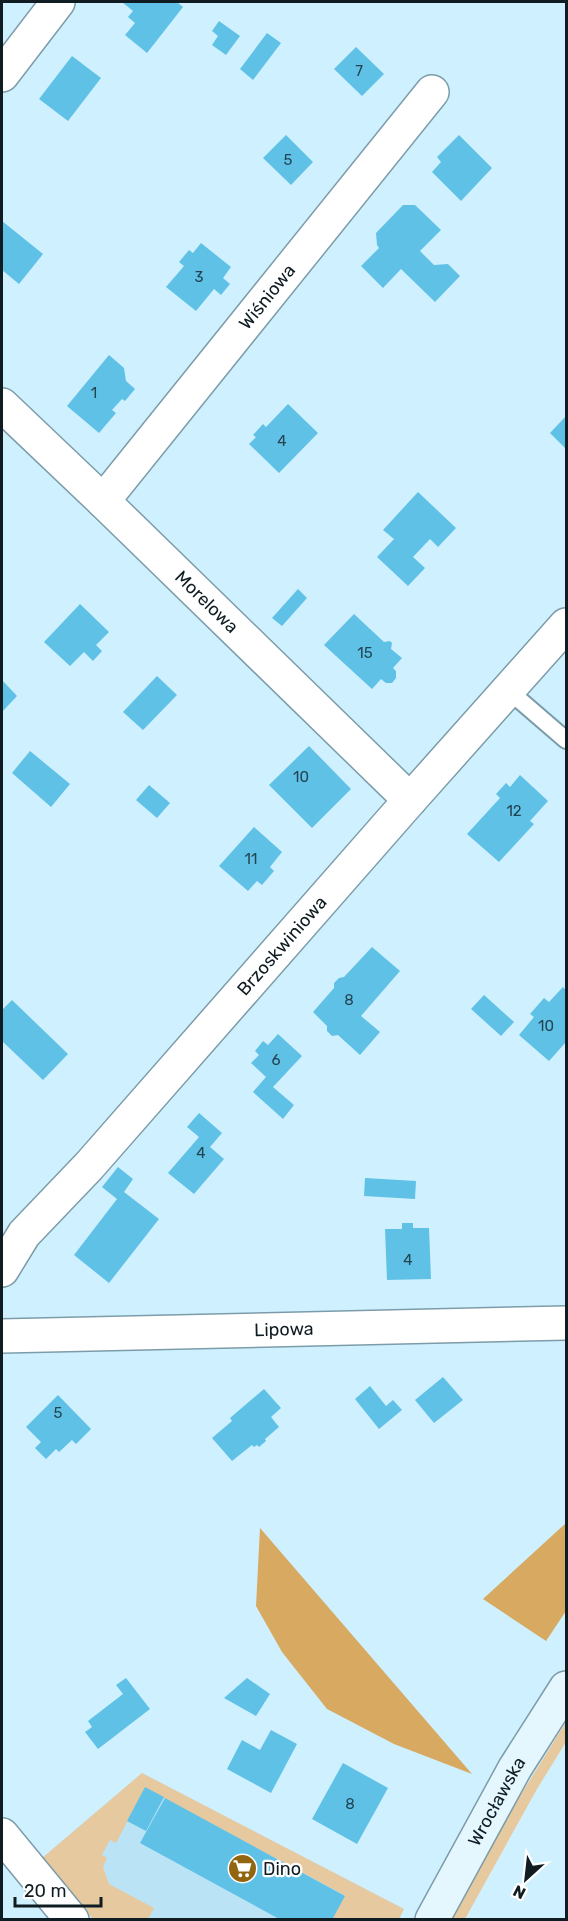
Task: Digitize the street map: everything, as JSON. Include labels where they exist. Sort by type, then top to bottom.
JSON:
[{"type":"main road","name":"Wrocławska","points":[[432,1920],[515,1768],[567,1688]]},
{"type":"street","points":[[2,75],[58,2]]},
{"type":"street","name":"Wiśniowa","points":[[103,501],[432,92]]},
{"type":"street","name":"Morelowa","points":[[2,405],[410,800]]},
{"type":"street","name":"Brzoskwiniowa","points":[[2,1270],[24,1234],[89,1166],[567,625]]},
{"type":"street","name":"Lipowa","points":[[2,1336],[567,1323]]},
{"type":"street","points":[[2,1835],[72,1920]]},
{"type":"lane","points":[[508,690],[567,740]]},
{"type":"shaded area","points":[[566,1523],[566,1611],[546,1641],[483,1599]]},
{"type":"shaded area","points":[[260,1528],[472,1774],[394,1744],[327,1709],[282,1652],[256,1606]]},
{"type":"shaded area","points":[[566,1722],[566,1742],[537,1789],[465,1919],[452,1920],[505,1820]]},
{"type":"shaded area","points":[[142,1773],[404,1909],[399,1920],[93,1919],[41,1859]]},
{"type":"shaded area","points":[[142,1773],[404,1909],[399,1919],[332,1919],[344,1895],[145,1788],[116,1843],[110,1840],[102,1855],[107,1858],[103,1867],[109,1884],[154,1908],[148,1919],[93,1919],[41,1859]]},
{"type":"building","points":[[122,2],[177,2],[183,7],[147,53],[125,35],[135,23],[128,17],[133,11]]},
{"type":"building","points":[[219,21],[240,36],[226,55],[212,45],[218,36],[212,31]]},
{"type":"building","points":[[267,33],[281,43],[253,80],[240,69]]},
{"type":"building","points":[[356,47],[384,74],[362,96],[334,69]]},
{"type":"building","points":[[72,56],[101,78],[68,121],[39,99]]},
{"type":"building","points":[[286,135],[313,162],[291,185],[263,158]]},
{"type":"building","points":[[459,135],[492,168],[461,201],[432,172],[441,162],[437,157]]},
{"type":"building","points":[[403,205],[415,205],[441,230],[420,251],[434,265],[448,264],[460,276],[435,302],[401,269],[383,288],[361,266],[379,248],[376,233]]},
{"type":"building","points":[[2,221],[43,254],[19,284],[2,270]]},
{"type":"building","points":[[201,243],[231,267],[223,278],[230,284],[221,295],[214,289],[196,311],[166,287],[184,266],[179,262],[189,250],[193,253]]},
{"type":"building","points":[[109,355],[124,368],[126,381],[135,389],[125,401],[122,399],[112,410],[116,413],[99,433],[67,406]]},
{"type":"building","points":[[288,404],[318,433],[279,473],[249,444],[256,437],[253,435],[263,424],[266,427]]},
{"type":"building","points":[[566,416],[566,449],[550,433]]},
{"type":"building","points":[[418,492],[456,528],[438,547],[430,539],[413,557],[425,568],[408,586],[377,557],[394,539],[383,530]]},
{"type":"building","points":[[298,589],[307,598],[282,626],[272,618]]},
{"type":"building","points":[[80,604],[109,632],[96,645],[102,651],[93,661],[84,652],[70,666],[44,642]]},
{"type":"building","points":[[354,614],[384,642],[390,641],[391,649],[402,658],[393,668],[396,671],[396,678],[392,683],[386,683],[381,679],[372,689],[324,645]]},
{"type":"building","points":[[157,676],[177,695],[143,730],[123,712]]},
{"type":"building","points":[[2,680],[17,696],[2,712]]},
{"type":"building","points":[[309,746],[351,789],[312,828],[269,785]]},
{"type":"building","points":[[30,751],[70,784],[51,807],[12,773]]},
{"type":"building","points":[[520,775],[548,801],[530,821],[534,824],[499,862],[467,834],[500,798],[496,794],[506,783],[510,787]]},
{"type":"building","points":[[149,785],[170,803],[157,818],[136,800]]},
{"type":"building","points":[[254,827],[282,852],[270,867],[274,871],[262,885],[257,881],[248,891],[219,866]]},
{"type":"building","points":[[372,947],[400,971],[361,1016],[380,1032],[360,1055],[338,1035],[332,1036],[327,1031],[327,1026],[313,1012],[334,988],[334,983],[344,977]]},
{"type":"building","points":[[563,987],[566,990],[566,1042],[549,1061],[519,1035],[534,1017],[530,1014],[544,998],[549,1002]]},
{"type":"building","points":[[484,995],[514,1022],[501,1036],[471,1009]]},
{"type":"building","points":[[12,1000],[68,1054],[43,1080],[2,1041],[2,1010]]},
{"type":"building","points":[[278,1034],[302,1056],[273,1087],[294,1105],[283,1119],[253,1092],[266,1077],[251,1063],[259,1055],[255,1051],[263,1041],[268,1045]]},
{"type":"building","points":[[199,1113],[222,1133],[210,1147],[224,1159],[194,1194],[168,1173],[199,1137],[187,1127]]},
{"type":"building","points":[[118,1167],[133,1179],[124,1192],[159,1219],[109,1283],[74,1255],[117,1199],[102,1187]]},
{"type":"building","points":[[365,1178],[416,1181],[415,1199],[364,1196]]},
{"type":"building","points":[[402,1223],[413,1223],[413,1228],[429,1228],[431,1279],[387,1280],[385,1229],[402,1229]]},
{"type":"building","points":[[443,1377],[463,1400],[434,1423],[415,1400]]},
{"type":"building","points":[[370,1386],[386,1406],[393,1400],[402,1410],[379,1429],[355,1399]]},
{"type":"building","points":[[264,1389],[281,1408],[271,1417],[279,1427],[259,1447],[252,1445],[232,1461],[212,1438],[232,1421],[230,1418]]},
{"type":"building","points":[[58,1395],[91,1429],[76,1444],[72,1440],[59,1452],[56,1449],[46,1459],[35,1448],[41,1442],[26,1427]]},
{"type":"building","points":[[126,1678],[150,1709],[98,1749],[85,1732],[92,1727],[88,1721],[123,1694],[116,1685]]},
{"type":"building","points":[[247,1678],[270,1694],[256,1716],[224,1698]]},
{"type":"building","points":[[271,1730],[297,1744],[271,1793],[227,1769],[242,1740],[260,1750]]},
{"type":"building","points":[[343,1763],[388,1788],[357,1844],[312,1819]]},
{"type":"building","points":[[145,1787],[164,1797],[146,1831],[127,1821]]},
{"type":"building","name":"Dino","points":[[165,1798],[345,1896],[332,1920],[281,1920],[140,1843]]},
{"type":"place","name":"Dino","points":[[242,1869]]}]
